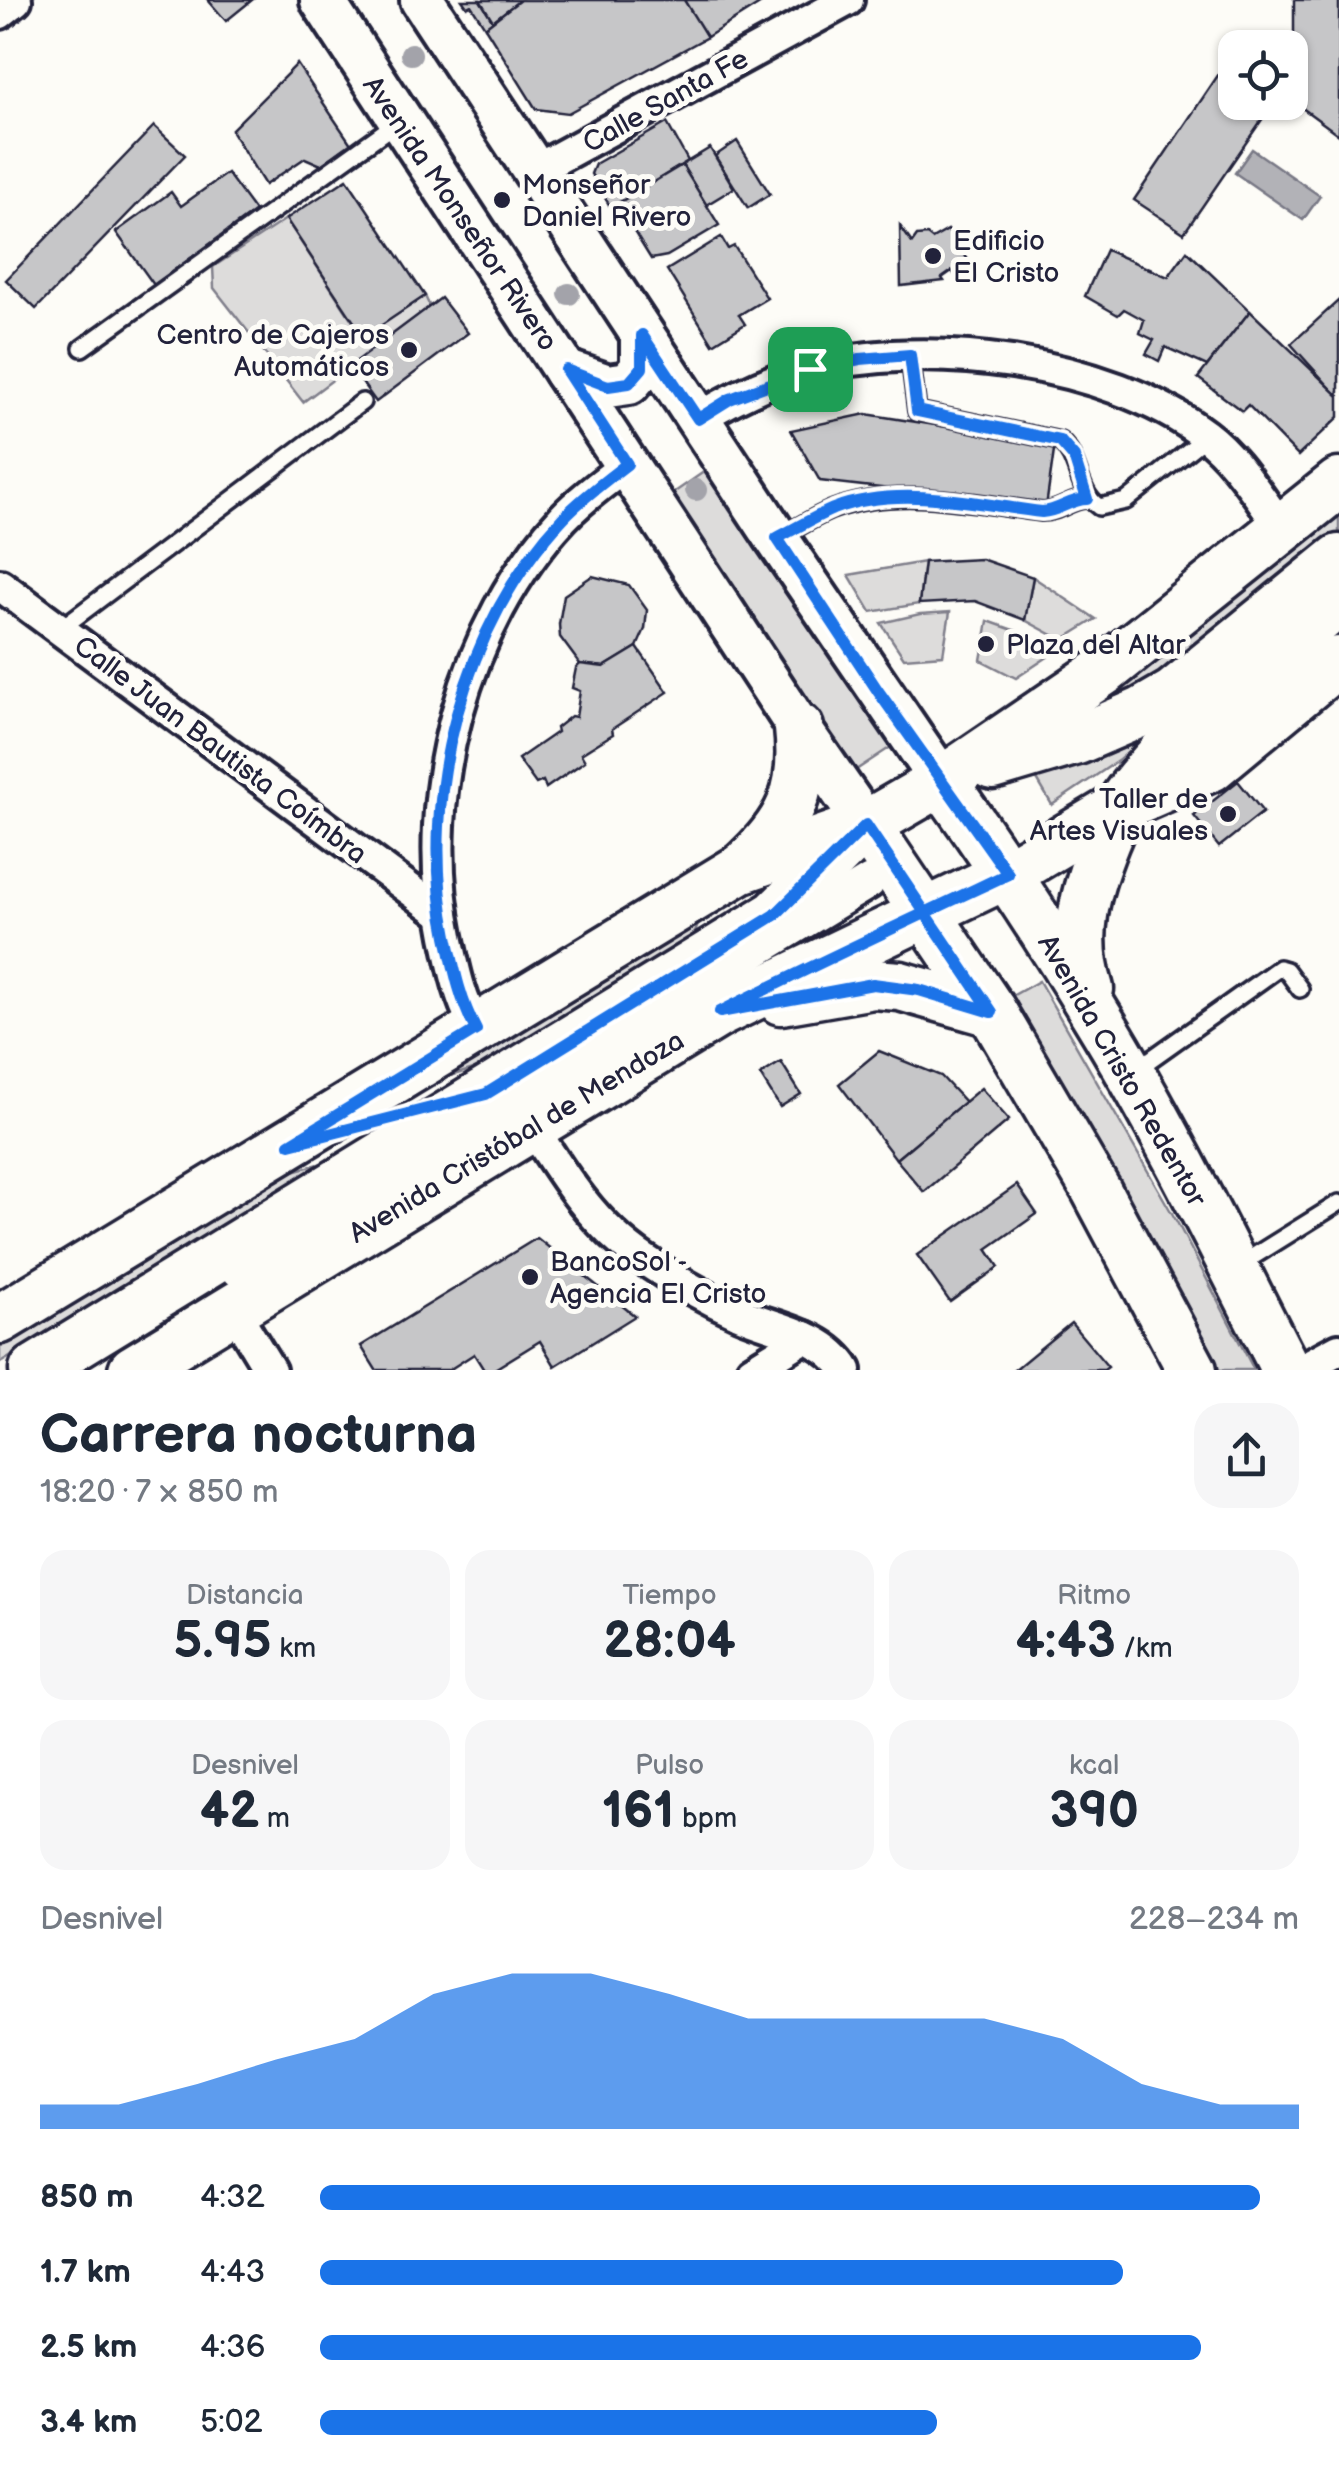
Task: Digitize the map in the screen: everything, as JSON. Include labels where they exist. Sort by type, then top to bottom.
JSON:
[{"type":"main road","name":"Avenida Monseñor Rivero","points":[[322,0],[627,464],[804,750],[866,825]]},
{"type":"main road","points":[[422,0],[942,781]]},
{"type":"main road","points":[[566,370],[608,386],[629,383],[642,368],[642,335]]},
{"type":"main road","name":"Avenida Cristóbal de Mendoza","points":[[0,1319],[740,870],[866,825],[942,781],[1104,671],[1339,482]]},
{"type":"main road","name":"Avenida Cristóbal de Mendoza","points":[[942,781],[1077,740],[1142,712],[1174,694],[1339,560]]},
{"type":"main road","name":"Avenida Cristóbal de Mendoza","points":[[1119,807],[1181,735],[1339,602]]},
{"type":"main road","name":"Avenida Cristóbal de Mendoza","points":[[133,1370],[223,1299],[531,1125],[720,1012],[1008,874],[1119,807],[1210,768],[1339,661]]},
{"type":"main road","points":[[713,953],[740,870],[768,844],[792,808],[804,750]]},
{"type":"main road","name":"Avenida Cristo Redentor","points":[[942,781],[1008,874],[1098,1017],[1286,1370]]},
{"type":"main road","points":[[1098,1017],[1084,973],[1082,909],[1087,886],[1119,807]]},
{"type":"main road","points":[[866,825],[992,1012],[1096,1190],[1192,1370]]},
{"type":"main road","name":"Avenida Cristóbal de Mendoza","points":[[34,1370],[775,915],[866,825]]},
{"type":"main road","points":[[720,1012],[873,984],[919,990],[992,1012]]},
{"type":"main road","points":[[290,1144],[486,1094]]},
{"type":"street","points":[[0,13],[16,0]]},
{"type":"street","name":"Calle Santa Fe","points":[[534,171],[848,0]]},
{"type":"street","points":[[698,419],[730,399],[810,369],[860,359],[910,355],[1027,364],[1095,380],[1142,397],[1207,436],[1283,529]]},
{"type":"street","points":[[476,1030],[466,1010],[443,914],[438,873],[438,820],[444,768],[457,710],[482,647],[534,553],[564,518],[627,464]]},
{"type":"street","name":"Calle Juan Bautista Coímbra","points":[[0,585],[443,914]]},
{"type":"street","points":[[58,1370],[867,877],[872,886],[223,1299],[270,1370]]},
{"type":"street","points":[[531,1125],[576,1195],[604,1227],[644,1260],[738,1313],[804,1337],[838,1357],[846,1370]]},
{"type":"street","points":[[752,1370],[804,1337]]},
{"type":"street","points":[[1300,1370],[1339,1350]]},
{"type":"lane","points":[[82,348],[399,121]]},
{"type":"lane","points":[[910,355],[917,411],[1060,441],[1074,457],[1087,499],[1098,508],[1126,501],[1207,436]]},
{"type":"lane","points":[[60,629],[362,402]]},
{"type":"lane","points":[[777,538],[832,510],[886,498],[914,496],[1042,512],[1054,512],[1076,499],[1087,499]]},
{"type":"lane","points":[[1129,1074],[1279,968],[1286,970],[1300,989]]},
{"type":"lane","points":[[1234,1268],[1339,1203]]},
{"type":"shaded area","points":[[1252,149],[1320,196],[1303,220],[1235,173]]},
{"type":"shaded area","points":[[286,219],[363,337],[425,296],[430,307],[303,402],[214,288],[213,267]]},
{"type":"shaded area","points":[[708,469],[894,745],[853,772],[669,496]]},
{"type":"shaded area","points":[[1339,504],[1339,540],[1218,641],[1089,716],[1085,709]]},
{"type":"shaded area","points":[[924,562],[919,604],[871,612],[849,575]]},
{"type":"shaded area","points":[[1033,577],[1096,619],[1062,640],[1025,620]]},
{"type":"shaded area","points":[[950,612],[943,655],[904,658],[881,623],[920,614]]},
{"type":"shaded area","points":[[988,621],[1027,635],[1055,652],[1016,678],[981,660]]},
{"type":"shaded area","points":[[1162,723],[1119,760],[1052,805],[1035,776]]},
{"type":"shaded area","points":[[704,908],[689,949],[497,1062],[437,1080]]},
{"type":"shaded area","points":[[1039,981],[1177,1222],[1254,1370],[1219,1370],[1103,1151],[1012,996]]},
{"type":"shaded area","points":[[342,1158],[0,1363],[0,1339],[255,1181]]},
{"type":"building","points":[[208,0],[252,0],[226,21]]},
{"type":"building","points":[[462,0],[480,0],[493,21],[485,27],[471,5],[467,7]]},
{"type":"building","points":[[480,0],[520,0],[493,21]]},
{"type":"building","points":[[520,0],[686,0],[707,37],[568,113],[536,109],[485,27]]},
{"type":"building","points":[[684,0],[766,0],[707,37]]},
{"type":"building","points":[[1294,0],[1339,0],[1339,135],[1308,112],[1308,30],[1294,30]]},
{"type":"building","points":[[297,64],[351,144],[321,165],[305,158],[265,185],[231,130]]},
{"type":"building","points":[[1218,75],[1218,120],[1262,120],[1184,233],[1134,200]]},
{"type":"building","points":[[667,123],[688,161],[611,208],[591,174],[595,164]]},
{"type":"building","points":[[154,126],[185,155],[36,309],[6,280]]},
{"type":"building","points":[[737,141],[770,194],[748,208],[715,156]]},
{"type":"building","points":[[710,148],[734,188],[706,205],[682,165]]},
{"type":"building","points":[[682,165],[719,225],[667,256],[651,259],[617,204]]},
{"type":"building","points":[[227,173],[255,211],[154,285],[116,232],[171,192],[181,206]]},
{"type":"building","points":[[347,179],[425,296],[364,337],[286,219]]},
{"type":"building","name":"Edificio El Cristo","points":[[900,226],[912,243],[917,236],[932,239],[948,230],[975,270],[958,280],[952,271],[942,278],[944,281],[901,286]]},
{"type":"building","points":[[721,237],[728,249],[734,246],[767,298],[739,315],[745,324],[713,344],[667,270]]},
{"type":"building","points":[[1106,250],[1168,277],[1187,251],[1250,311],[1207,366],[1165,347],[1159,361],[1146,354],[1154,340],[1140,333],[1144,320],[1124,309],[1118,315],[1085,296]]},
{"type":"building","name":"Centro de Cajeros Automáticos","points":[[441,298],[468,333],[376,402],[350,366]]},
{"type":"building","points":[[1339,300],[1339,392],[1336,394],[1291,344]]},
{"type":"building","points":[[1250,311],[1339,396],[1339,417],[1298,456],[1248,405],[1242,411],[1198,378]]},
{"type":"building","points":[[866,414],[1055,444],[1046,507],[820,481],[791,430]]},
{"type":"building","points":[[981,559],[1033,577],[1025,620],[975,601],[919,604],[924,562]]},
{"type":"building","points":[[592,576],[629,585],[647,610],[645,629],[637,647],[604,667],[580,664],[560,637],[564,595]]},
{"type":"building","points":[[637,647],[668,692],[581,754],[585,761],[546,788],[543,781],[536,784],[518,759],[557,732],[556,728],[571,716],[576,717],[580,691],[572,688],[576,668],[580,664],[604,667]]},
{"type":"building","name":"Taller de Artes Visuales","points":[[1238,781],[1263,812],[1219,847],[1194,816]]},
{"type":"building","points":[[879,1051],[941,1076],[965,1102],[896,1159],[839,1084]]},
{"type":"building","points":[[781,1062],[801,1094],[780,1107],[760,1075]]},
{"type":"building","points":[[981,1088],[1009,1120],[924,1192],[896,1159]]},
{"type":"building","points":[[1017,1185],[1037,1214],[987,1249],[999,1267],[950,1302],[917,1255]]},
{"type":"building","name":"BancoSol - Agencia El Cristo","points":[[537,1238],[635,1316],[555,1366],[540,1341],[493,1370],[484,1370],[474,1354],[449,1370],[376,1370],[361,1346]]},
{"type":"building","points":[[1071,1323],[1108,1367],[1014,1370]]},
{"type":"place","name":"Monseñor Daniel Rivero","points":[[502,200]]},
{"type":"place","name":"Edificio El Cristo","points":[[933,256]]},
{"type":"place","name":"Centro de Cajeros Automáticos","points":[[409,350]]},
{"type":"place","name":"Plaza del Altar","points":[[986,644]]},
{"type":"place","name":"Taller de Artes Visuales","points":[[1228,814]]},
{"type":"place","name":"BancoSol - Agencia El Cristo","points":[[530,1277]]},
{"type":"route","points":[[810,369],[730,399],[698,419],[642,335],[642,368],[629,383],[608,386],[566,370],[627,464],[564,518],[534,553],[482,647],[457,710],[444,768],[438,820],[438,873],[456,978],[476,1030],[290,1144],[486,1094],[775,915],[866,825],[926,912],[992,1012],[919,990],[873,984],[720,1012],[807,968],[926,912],[1008,874],[878,691],[777,538],[832,510],[897,497],[1042,512],[1054,512],[1076,499],[1087,499],[1074,457],[1060,441],[917,411],[910,355],[810,369]]}]
